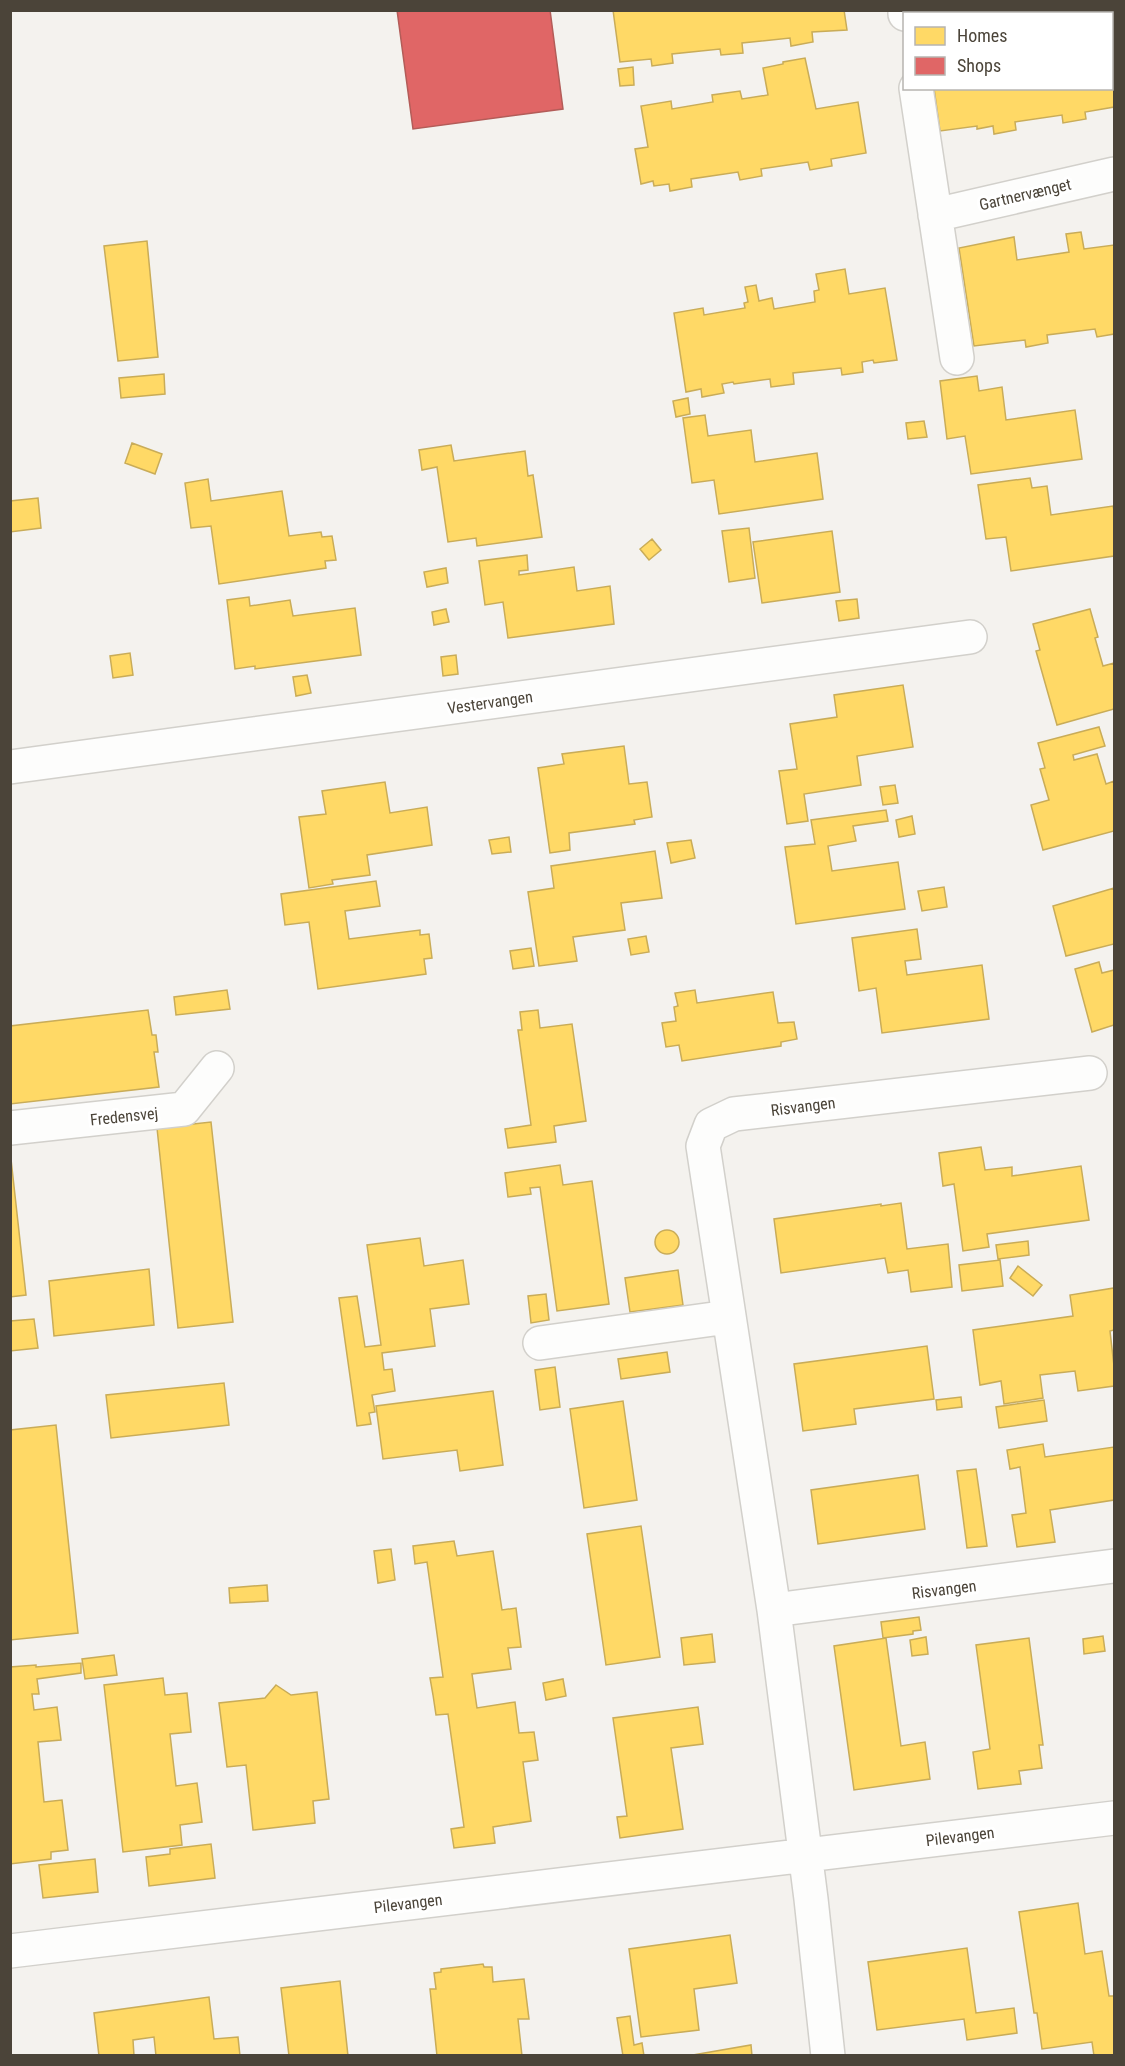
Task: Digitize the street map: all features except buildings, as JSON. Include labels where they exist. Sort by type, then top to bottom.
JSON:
[{"type":"street","points":[[916,90],[957,358]]},
{"type":"street","name":"Gartnervænget","points":[[935,215],[1114,174]]},
{"type":"street","name":"Vestervangen","points":[[10,767],[970,637]]},
{"type":"street","name":"Fredensvej","points":[[10,1128],[184,1109],[217,1068]]},
{"type":"street","name":"Risvangen","points":[[805,1855],[774,1610],[703,1146],[711,1125],[734,1114],[1090,1073]]},
{"type":"street","points":[[540,1343],[728,1317]]},
{"type":"street","name":"Risvangen","points":[[774,1610],[1114,1566]]},
{"type":"street","name":"Pilevangen","points":[[10,1951],[1114,1818]]},
{"type":"street","points":[[805,1855],[828,2055]]}]
